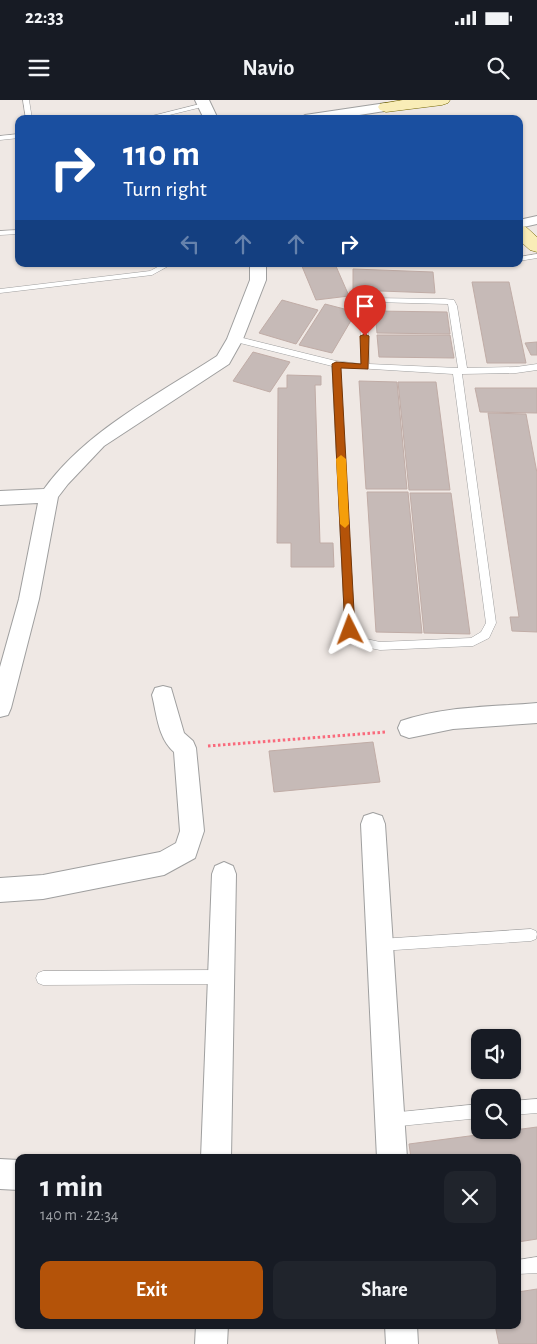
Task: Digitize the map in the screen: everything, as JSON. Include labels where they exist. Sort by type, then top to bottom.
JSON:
[{"type":"street","points":[[338,115],[442,100]]},
{"type":"street","points":[[203,102],[209,115]]},
{"type":"street","points":[[523,223],[537,220]]},
{"type":"street","points":[[523,235],[537,246]]},
{"type":"street","points":[[0,708],[9,639],[30,599],[49,496],[61,479],[98,442],[224,360],[235,339],[258,280],[258,267]]},
{"type":"street","points":[[0,498],[49,496]]},
{"type":"street","points":[[0,890],[43,887],[164,863],[186,850],[192,831],[185,748],[174,738],[163,695]]},
{"type":"street","points":[[409,728],[453,719],[537,713]]},
{"type":"street","points":[[373,824],[392,1154]]},
{"type":"street","points":[[216,1154],[224,874]]},
{"type":"street","points":[[0,1174],[15,1175]]},
{"type":"street","points":[[211,1344],[212,1329]]},
{"type":"street","points":[[401,1329],[402,1344]]},
{"type":"lane","points":[[26,100],[28,115]]},
{"type":"lane","points":[[157,115],[203,102]]},
{"type":"lane","points":[[0,138],[15,136]]},
{"type":"lane","points":[[0,234],[15,232]]},
{"type":"lane","points":[[523,258],[537,256]]},
{"type":"lane","points":[[0,291],[152,273],[163,267]]},
{"type":"lane","points":[[336,364],[350,630],[360,642],[380,646],[473,642],[485,635],[491,623],[451,302],[372,300],[368,302],[364,306],[365,367]]},
{"type":"lane","points":[[235,339],[336,364],[365,367],[460,371],[516,370],[537,367]]},
{"type":"lane","points":[[380,946],[531,935]]},
{"type":"lane","points":[[44,978],[220,977]]},
{"type":"lane","points":[[521,1107],[537,1106]]},
{"type":"lane","points":[[390,1120],[471,1112]]},
{"type":"lane","points":[[521,1267],[537,1265]]},
{"type":"path","points":[[185,748],[394,731],[409,728]]},
{"type":"building","points":[[302,267],[336,267],[349,296],[316,300]]},
{"type":"building","points":[[353,269],[433,272],[435,293],[353,290]]},
{"type":"building","points":[[472,282],[509,282],[526,363],[487,363]]},
{"type":"building","points":[[282,300],[318,310],[296,344],[259,333]]},
{"type":"building","points":[[325,304],[356,312],[332,353],[299,345]]},
{"type":"building","points":[[375,311],[447,312],[450,334],[377,333]]},
{"type":"building","points":[[377,335],[450,335],[454,358],[379,357]]},
{"type":"building","points":[[537,342],[537,355],[531,355],[525,343]]},
{"type":"building","points":[[253,352],[290,362],[270,392],[233,381]]},
{"type":"building","points":[[287,375],[321,376],[321,385],[315,385],[320,543],[333,543],[334,567],[291,567],[291,543],[277,543],[278,388],[287,388]]},
{"type":"building","points":[[359,381],[397,382],[407,489],[366,489]]},
{"type":"building","points":[[398,382],[436,382],[450,490],[409,490]]},
{"type":"building","points":[[475,388],[537,388],[537,413],[480,412]]},
{"type":"building","points":[[488,413],[526,414],[537,473],[537,632],[512,631],[510,617],[519,617]]},
{"type":"building","points":[[367,492],[408,492],[422,633],[376,632]]},
{"type":"building","points":[[410,493],[451,493],[470,634],[424,633]]},
{"type":"building","points":[[373,742],[380,782],[274,792],[269,751]]},
{"type":"building","points":[[537,1127],[537,1239],[521,1242],[521,1154],[410,1154],[409,1144],[471,1136],[471,1139],[521,1139],[521,1129]]},
{"type":"building","points":[[537,1289],[537,1344],[499,1344],[496,1329],[521,1329],[521,1292]]},
{"type":"slow traffic","points":[[341,459],[345,524]]},
{"type":"route","points":[[350,630],[336,364],[365,367],[365,336]]}]
